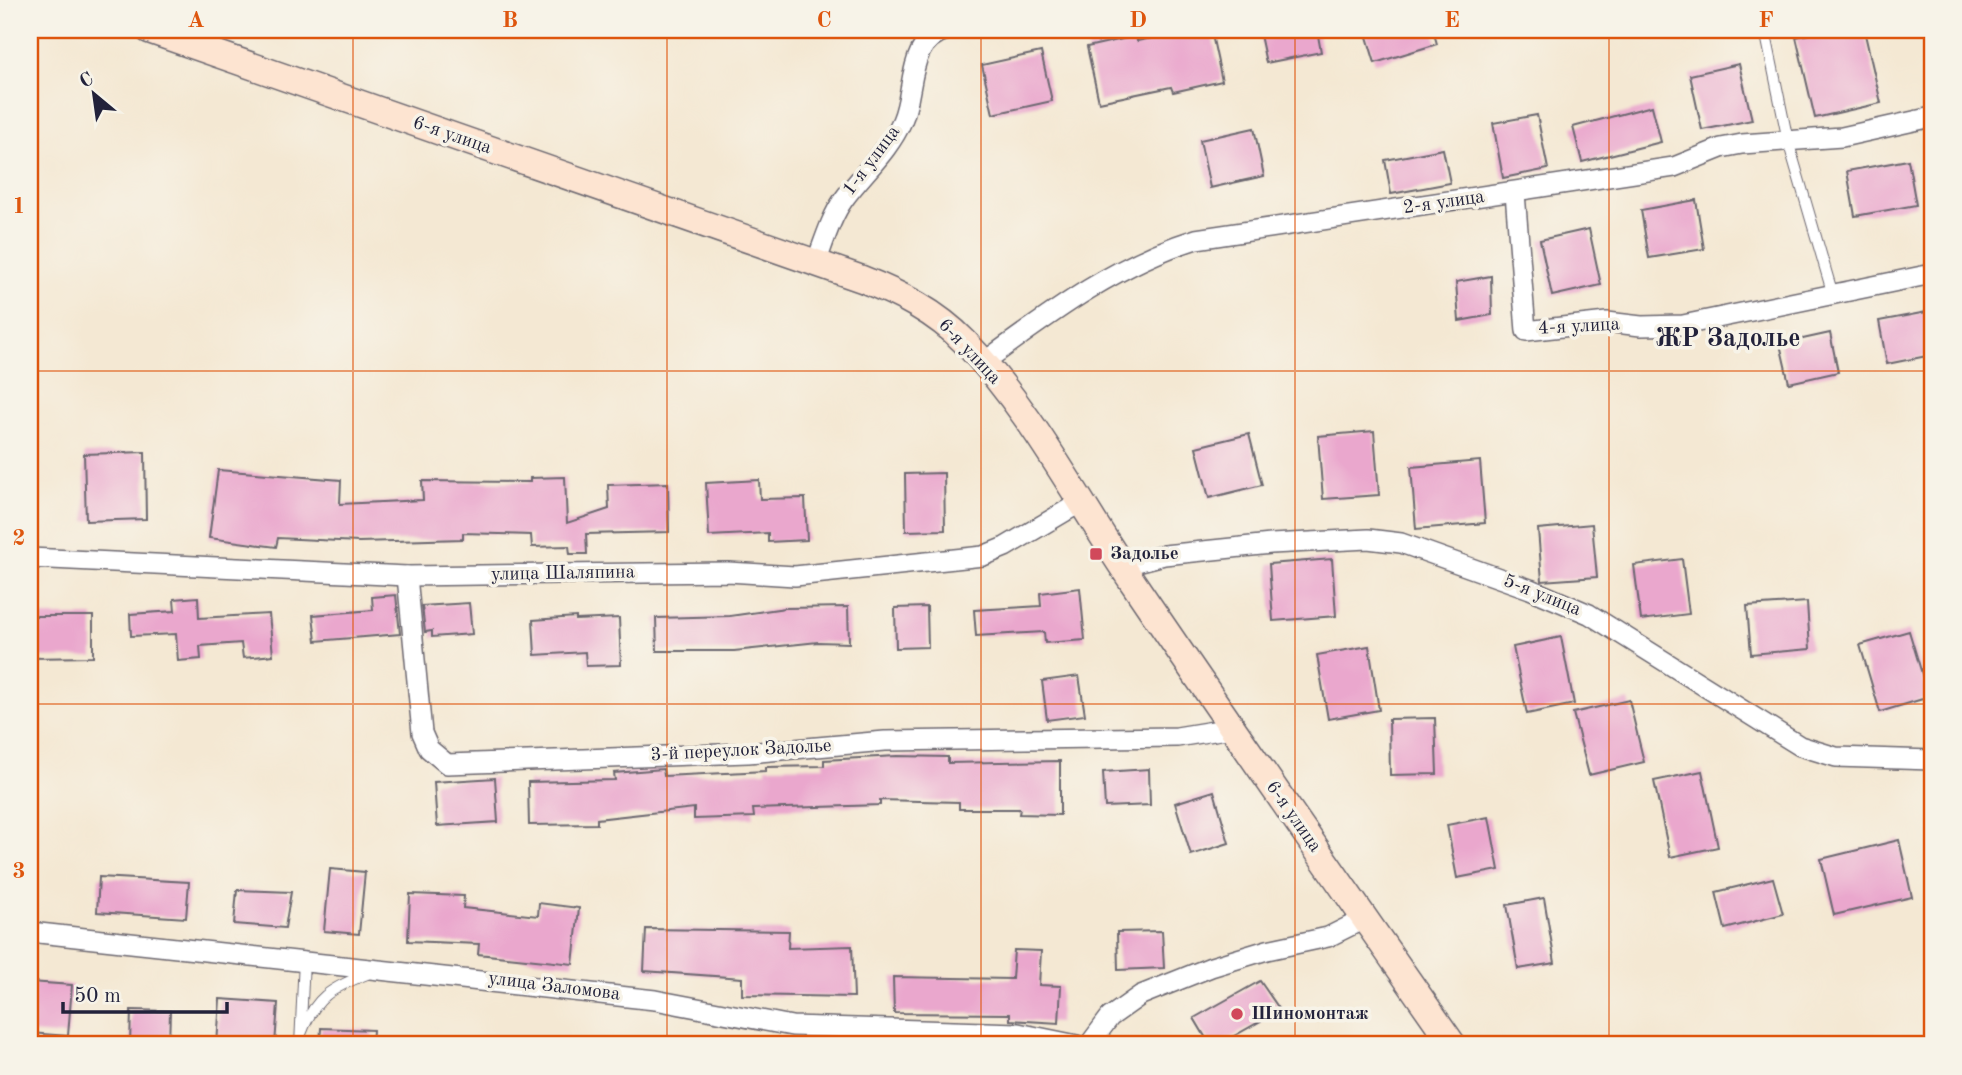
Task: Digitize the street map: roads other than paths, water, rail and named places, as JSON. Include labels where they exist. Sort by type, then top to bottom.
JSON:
[{"type":"street","name":"6-я улица","points":[[149,30],[893,291],[945,323],[984,362],[1030,424],[1121,566],[1231,729],[1453,1045]]},
{"type":"street","name":"1-я улица","points":[[816,263],[842,201],[885,150],[902,120],[917,57],[926,40],[947,30]]},
{"type":"street","name":"2-я улица","points":[[984,362],[1108,276],[1163,249],[1196,239],[1674,167],[1721,148],[1742,144],[1842,138],[1932,117]]},
{"type":"street","name":"4-я улица","points":[[1515,193],[1527,331],[1607,322],[1641,326],[1683,325],[1932,274]]},
{"type":"street","name":"улица Шаляпина","points":[[30,558],[407,576],[728,572],[795,576],[872,568],[907,561],[983,555],[1005,547],[1081,502]]},
{"type":"street","name":"5-я улица","points":[[1121,566],[1164,555],[1271,544],[1368,539],[1401,543],[1530,589],[1589,614],[1800,746],[1836,757],[1932,760]]},
{"type":"street","name":"3-й переулок Задолье","points":[[407,576],[422,733],[429,749],[447,764],[748,753],[885,741],[1177,737],[1231,729]]},
{"type":"street","points":[[1089,1045],[1110,1017],[1141,995],[1211,967],[1267,950],[1328,937],[1364,919]]},
{"type":"street","name":"улица Заломова","points":[[30,932],[381,968],[655,1000],[792,1026],[1018,1033],[1077,1045]]},
{"type":"lane","points":[[1765,30],[1788,141],[1833,295]]},
{"type":"lane","points":[[300,1040],[304,960]]},
{"type":"lane","points":[[300,1040],[310,1010],[326,994],[340,984],[381,968]]},
{"type":"place","name":"Задолье","points":[[1096,554]]},
{"type":"place","name":"Шиномонтаж","points":[[1237,1014]]},
{"type":"district","name":"ЖР Задолье","points":[[1728,339]]}]
